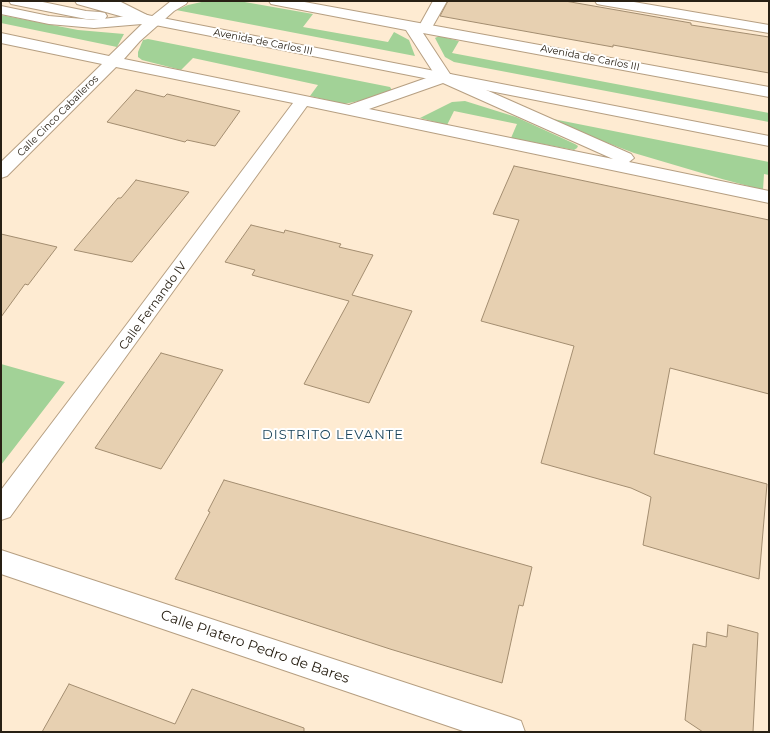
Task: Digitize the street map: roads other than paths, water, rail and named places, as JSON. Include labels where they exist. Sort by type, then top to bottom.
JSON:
[{"type":"street","name":"Avenida de Carlos III","points":[[16,1],[86,15],[149,20]]},
{"type":"street","name":"Avenida de Carlos III","points":[[82,1],[149,20],[769,141]]},
{"type":"street","name":"Avenida de Carlos III","points":[[108,1],[149,20]]},
{"type":"street","points":[[114,60],[135,38],[149,20],[181,1]]},
{"type":"street","name":"Avenida de Carlos III","points":[[276,1],[769,92]]},
{"type":"street","points":[[349,110],[444,77],[418,26],[440,1]]},
{"type":"street","points":[[602,1],[769,29]]},
{"type":"street","name":"Avenida de Carlos III","points":[[1,10],[49,20],[94,24],[149,20]]},
{"type":"street","name":"Avenida de Carlos III","points":[[1,38],[114,60],[303,101],[769,197]]},
{"type":"street","name":"Calle Cinco Caballeros","points":[[4,167],[114,60]]},
{"type":"street","name":"Avenida de Carlos III","points":[[444,77],[662,175]]},
{"type":"street","name":"Calle Fernando IV","points":[[1,509],[303,101]]},
{"type":"street","name":"Calle Platero Pedro de Bares","points":[[1,562],[510,732]]},
{"type":"district","name":"DISTRITO LEVANTE","points":[[333,435]]}]
